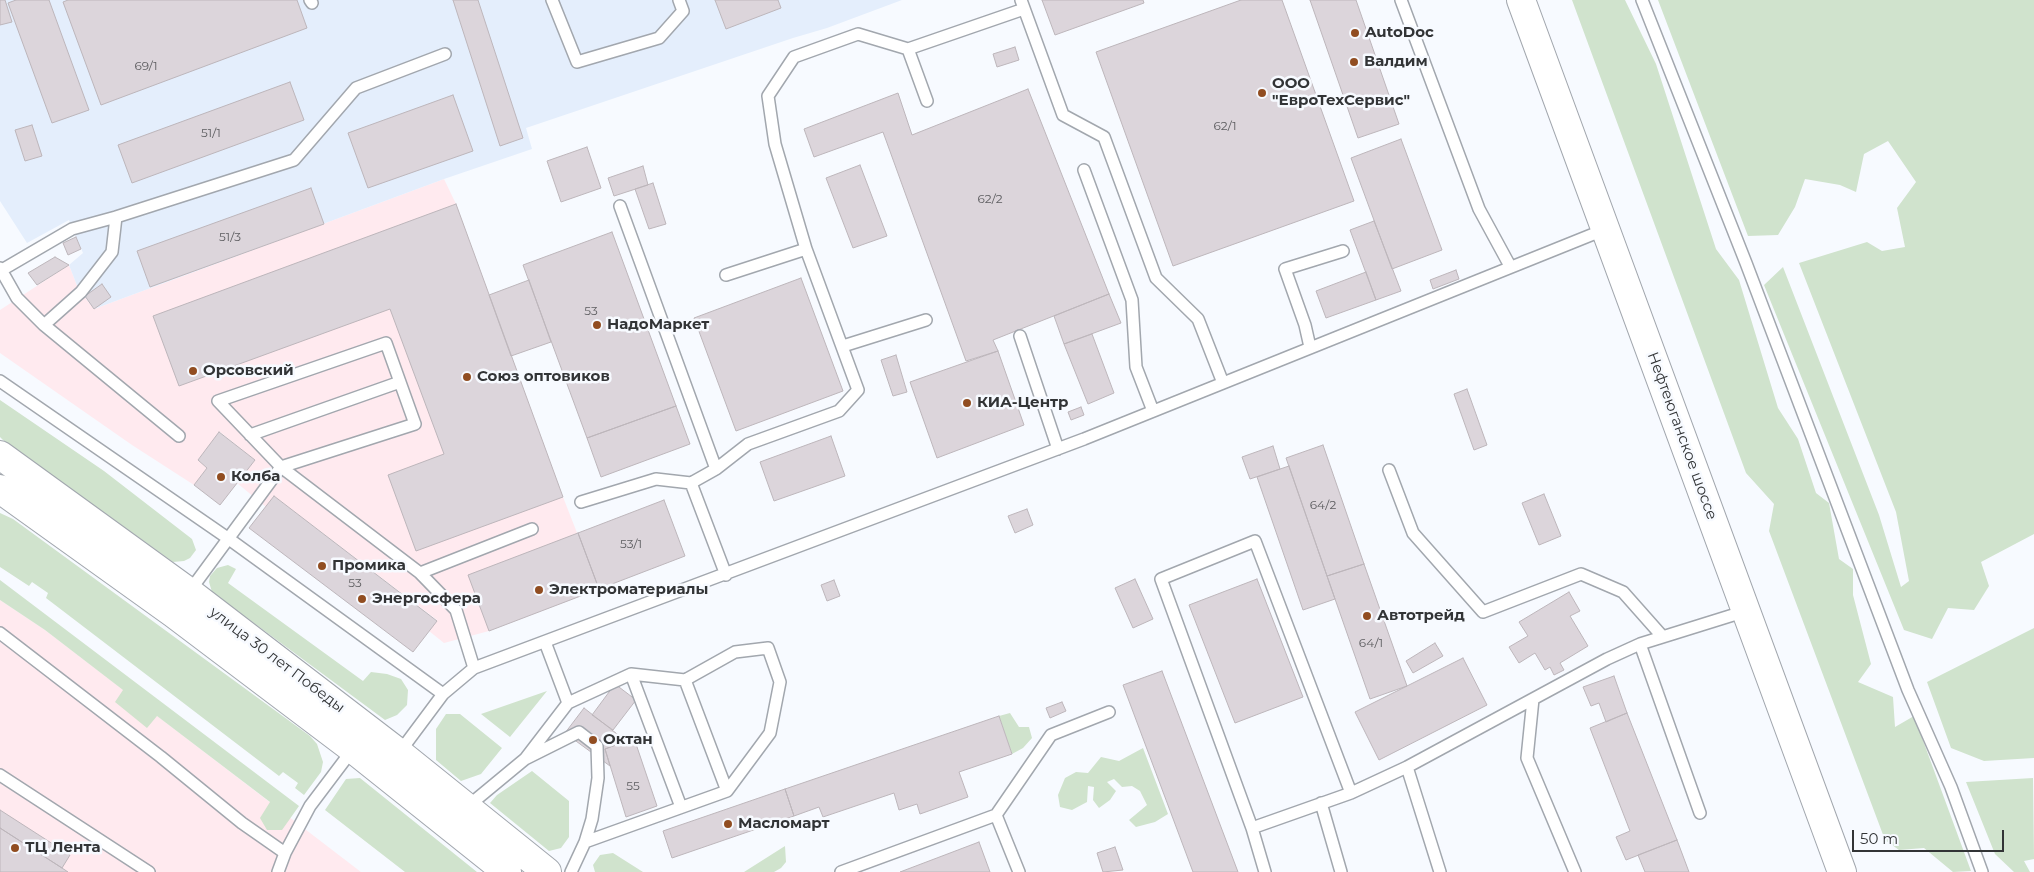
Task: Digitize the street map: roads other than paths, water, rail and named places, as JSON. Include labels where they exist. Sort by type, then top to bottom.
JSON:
[{"type":"main road","name":"Нефтеюганское шоссе","points":[[1521,0],[1842,872]]},
{"type":"main road","name":"улица 30 лет Победы","points":[[0,455],[189,592],[399,753],[547,872]]},
{"type":"main road","name":"улица 30 лет Победы","points":[[0,489],[165,607],[353,749],[507,872]]},
{"type":"lane","points":[[552,0],[577,62],[659,38],[683,11],[679,0]]},
{"type":"lane","points":[[1401,0],[1479,209],[1510,266]]},
{"type":"lane","points":[[1642,0],[1746,263],[1908,690],[1951,787],[1982,872]]},
{"type":"lane","points":[[581,502],[656,479],[692,483],[716,469],[748,444],[839,411],[858,390],[806,248],[774,144],[768,96],[794,57],[858,34],[908,49],[1022,4],[1063,115],[1104,137],[1156,278],[1198,319],[1223,383]]},
{"type":"lane","points":[[908,49],[927,101]]},
{"type":"lane","points":[[179,436],[44,324],[17,298],[0,270],[72,229],[116,217],[294,160],[356,88],[445,54]]},
{"type":"lane","points":[[1084,170],[1132,300],[1136,367],[1153,411]]},
{"type":"lane","points":[[620,206],[716,469]]},
{"type":"lane","points":[[44,324],[82,292],[112,252],[116,217]]},
{"type":"lane","points":[[399,753],[443,694],[474,668],[1058,449],[1606,228]]},
{"type":"lane","points":[[726,275],[806,248]]},
{"type":"lane","points":[[1310,347],[1285,269],[1343,251]]},
{"type":"lane","points":[[843,346],[926,320]]},
{"type":"lane","points":[[1020,336],[1058,449]]},
{"type":"lane","points":[[189,592],[281,468],[415,424],[386,343],[218,401],[281,468],[420,573],[456,610],[474,668]]},
{"type":"lane","points":[[0,381],[228,539],[443,694]]},
{"type":"lane","points":[[250,435],[400,382]]},
{"type":"lane","points":[[1389,470],[1413,533],[1484,612],[1581,574],[1623,592],[1662,636]]},
{"type":"lane","points":[[692,483],[726,575]]},
{"type":"lane","points":[[420,573],[532,529]]},
{"type":"lane","points":[[1265,872],[1252,828],[1161,579],[1255,540],[1352,793]]},
{"type":"lane","points":[[1252,828],[1352,793],[1406,767],[1607,659],[1640,644],[1746,611]]},
{"type":"lane","points":[[0,633],[161,757],[242,823],[285,853]]},
{"type":"lane","points":[[545,642],[568,703]]},
{"type":"lane","points":[[1640,644],[1700,813]]},
{"type":"lane","points":[[526,759],[568,703],[631,674],[685,680],[735,652],[768,648],[780,682],[770,733],[727,791],[585,842]]},
{"type":"lane","points":[[631,674],[681,807]]},
{"type":"lane","points":[[685,680],[727,791]]},
{"type":"lane","points":[[1533,699],[1527,758],[1575,872]]},
{"type":"lane","points":[[841,872],[857,869],[996,815],[1051,735],[1109,712]]},
{"type":"lane","points":[[467,807],[526,759],[579,732],[597,746],[598,778],[592,819],[585,842],[571,872]]},
{"type":"lane","points":[[278,872],[285,853],[310,806],[353,749]]},
{"type":"lane","points":[[1406,767],[1440,872]]},
{"type":"lane","points":[[0,774],[149,872]]},
{"type":"lane","points":[[1321,804],[1342,872]]},
{"type":"lane","points":[[996,815],[1019,872]]},
{"type":"place","name":"AutoDoc","points":[[1355,33]]},
{"type":"place","name":"Валдим","points":[[1354,62]]},
{"type":"place","name":"ООО \"ЕвроТехСервис\"","points":[[1262,93]]},
{"type":"place","name":"НадоМаркет","points":[[597,325]]},
{"type":"place","name":"Орсовский","points":[[193,371]]},
{"type":"place","name":"Союз оптовиков","points":[[467,377]]},
{"type":"place","name":"КИА-Центр","points":[[967,403]]},
{"type":"place","name":"Колба","points":[[221,477]]},
{"type":"place","name":"Промика","points":[[322,566]]},
{"type":"place","name":"Электроматериалы","points":[[539,590]]},
{"type":"place","name":"Энергосфера","points":[[362,599]]},
{"type":"place","name":"Автотрейд","points":[[1367,616]]},
{"type":"place","name":"Октан","points":[[593,740]]},
{"type":"place","name":"Масломарт","points":[[728,824]]},
{"type":"place","name":"ТЦ Лента","points":[[15,848]]}]
